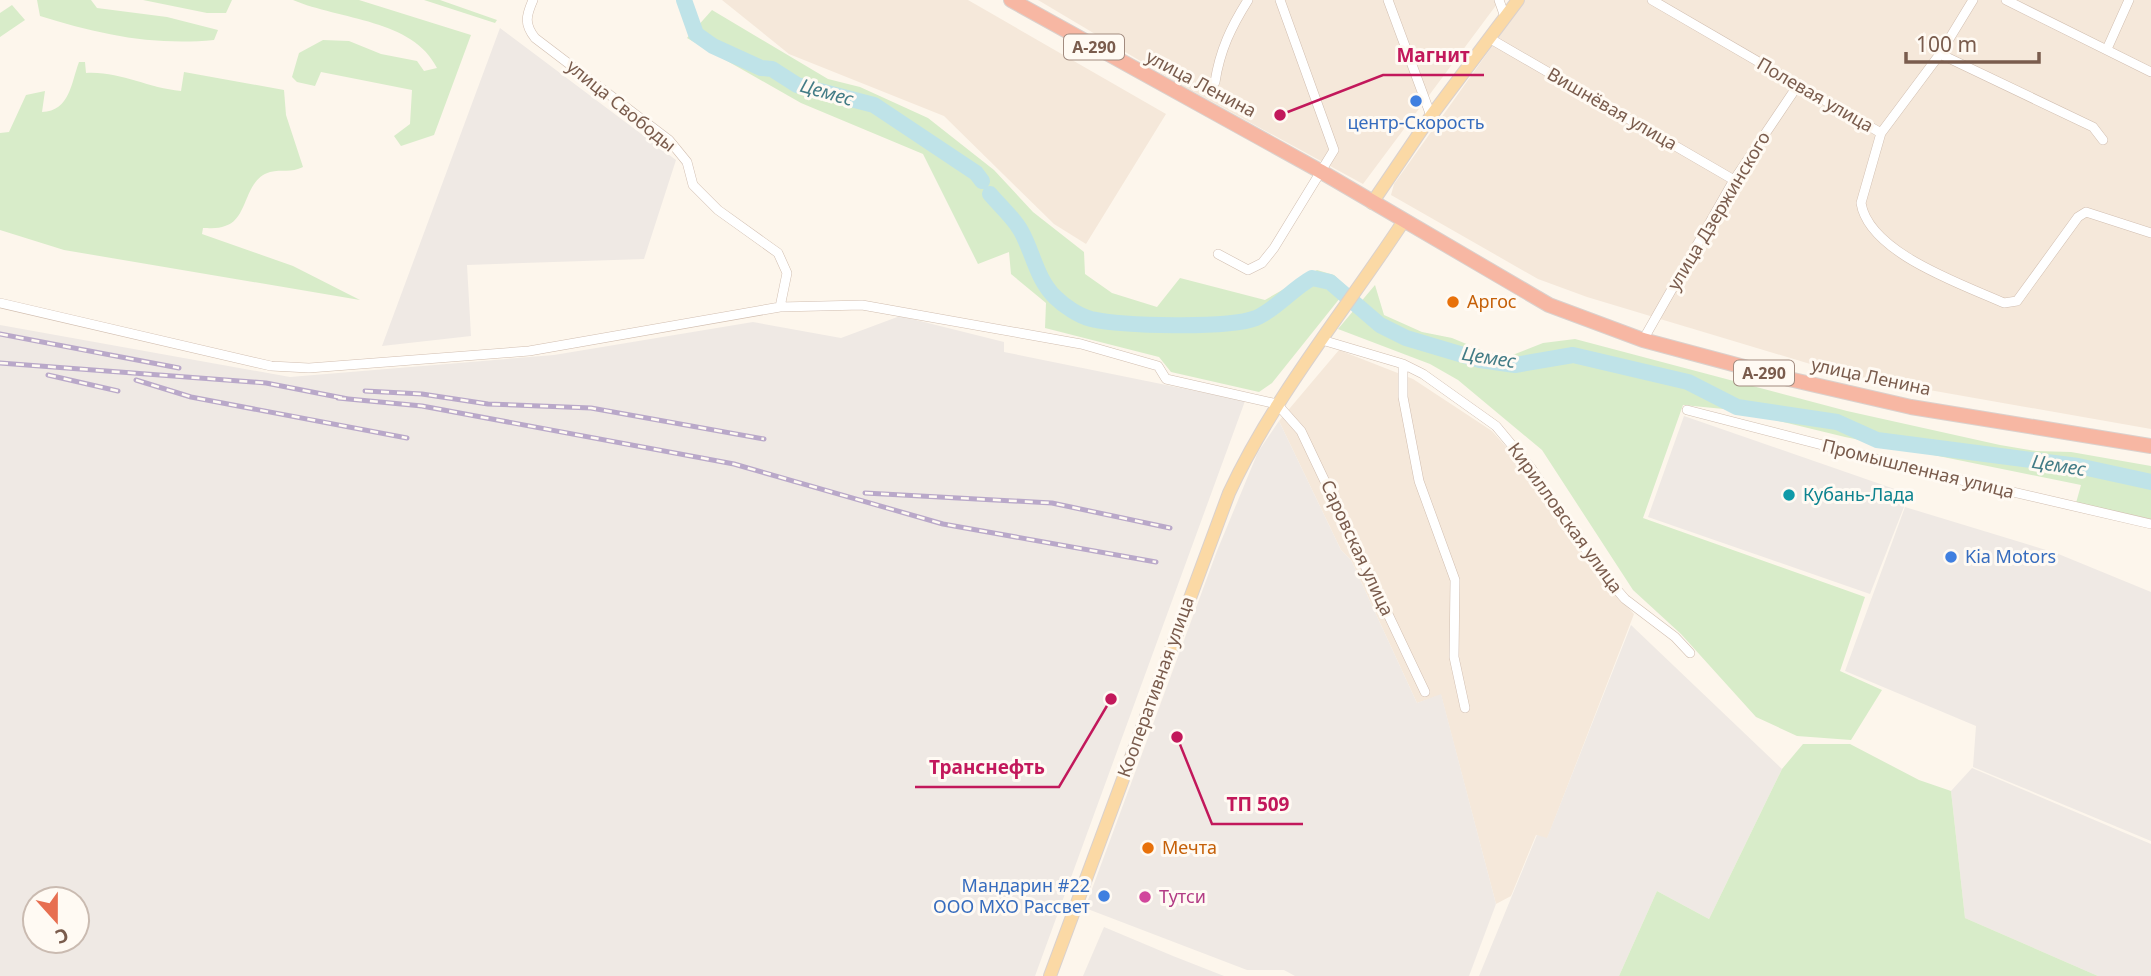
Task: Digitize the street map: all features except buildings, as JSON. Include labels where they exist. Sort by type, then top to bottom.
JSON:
[{"type":"highway","name":"улица Ленина","points":[[1011,0],[1320,171],[1549,305],[1643,340],[1789,379],[1911,407],[2151,446]]},
{"type":"main road","points":[[1372,202],[1431,116],[1518,0]]},
{"type":"main road","name":"Кооперативная улица","points":[[1050,976],[1229,493],[1322,340],[1359,290],[1403,222]]},
{"type":"street","name":"улица Свободы","points":[[533,0],[526,18],[528,29],[535,38],[669,140],[687,162],[693,185],[718,210],[778,253],[787,273],[780,307]]},
{"type":"street","points":[[1215,82],[1219,57],[1228,32],[1248,0]]},
{"type":"street","points":[[1218,254],[1248,271],[1262,263],[1334,150],[1280,0]]},
{"type":"street","points":[[1388,0],[1431,116]]},
{"type":"street","points":[[1499,0],[1505,17]]},
{"type":"street","name":"Полевая улица","points":[[1652,0],[1667,4],[1881,133],[1861,203],[1863,214],[1875,233],[1924,267],[2004,303],[2017,301],[2078,217],[2086,212],[2095,212],[2151,233]]},
{"type":"street","points":[[1881,133],[1940,54],[1973,0]]},
{"type":"street","points":[[2006,0],[2151,72]]},
{"type":"street","points":[[2107,50],[2129,0]]},
{"type":"street","name":"Вишнёвая улица","points":[[1489,38],[1734,180]]},
{"type":"street","points":[[1940,54],[2093,127],[2104,139]]},
{"type":"street","name":"улица Дзержинского","points":[[1643,340],[1734,180],[1798,85]]},
{"type":"street","points":[[0,303],[271,366],[309,368],[529,351],[780,307],[862,305],[1081,344],[1157,366],[1166,379],[1279,407]]},
{"type":"street","name":"Кирилловская улица","points":[[1322,340],[1403,364],[1423,374],[1496,426],[1531,468],[1598,568],[1625,599],[1675,636],[1690,653]]},
{"type":"street","points":[[1403,364],[1403,397],[1419,481],[1455,580],[1454,657],[1465,708]]},
{"type":"street","name":"Саровская улица","points":[[1279,407],[1301,431],[1425,692]]},
{"type":"street","name":"Промышленная улица","points":[[1687,411],[1935,474],[2151,524]]},
{"type":"shaded area","points":[[722,0],[968,0],[1166,114],[1086,244],[1054,224],[944,116],[789,54]]},
{"type":"shaded area","points":[[1038,0],[1500,0],[1363,184],[1174,81]]},
{"type":"shaded area","points":[[1525,0],[2151,0],[2151,429],[1850,376],[1587,297],[1538,279],[1391,195],[1394,184]]},
{"type":"shaded area","points":[[500,28],[676,160],[644,259],[467,265],[471,336],[382,346]]},
{"type":"shaded area","points":[[900,316],[1004,342],[1004,352],[1245,401],[1035,976],[0,976],[0,325],[290,377],[554,355],[753,322],[841,338]]},
{"type":"shaded area","points":[[1339,350],[1413,379],[1492,431],[1531,475],[1594,572],[1634,614],[1547,839],[1536,835],[1511,896],[1496,904],[1441,695],[1417,703],[1351,560],[1341,550],[1279,421]]},
{"type":"shaded area","points":[[1684,416],[1909,494],[1870,594],[1648,517]]},
{"type":"shaded area","points":[[1279,421],[1341,550],[1351,560],[1417,703],[1441,694],[1496,904],[1469,976],[1295,976],[1284,970],[1247,970],[1085,908],[1217,551],[1258,452]]},
{"type":"shaded area","points":[[1905,507],[2056,553],[2151,592],[2151,841],[1973,767],[1976,726],[1845,671]]},
{"type":"shaded area","points":[[1631,625],[1782,769],[1709,919],[1657,891],[1619,976],[1479,976],[1537,835],[1547,838]]},
{"type":"shaded area","points":[[1972,768],[2151,844],[2151,976],[2098,976],[1965,918],[1951,791]]},
{"type":"shaded area","points":[[1104,927],[1173,956],[1224,976],[1083,976]]},
{"type":"green space","points":[[37,0],[91,0],[97,8],[167,17],[218,30],[214,40],[169,41],[126,37],[40,16]]},
{"type":"green space","points":[[143,0],[232,0],[226,13],[207,13]]},
{"type":"green space","points":[[293,0],[359,0],[471,35],[434,135],[401,146],[394,136],[410,124],[412,90],[321,72],[315,86],[297,82],[292,77],[299,53],[323,40],[349,41],[381,54],[417,61],[424,71],[437,68],[426,52],[393,30]]},
{"type":"green space","points":[[424,0],[440,0],[497,20],[495,23]]},
{"type":"green space","points":[[12,5],[25,20],[0,37],[0,13]]},
{"type":"green space","points":[[712,10],[828,79],[860,87],[928,118],[994,170],[1033,212],[1084,252],[1085,274],[1112,293],[1157,307],[1180,278],[1265,300],[1317,270],[1334,275],[1348,288],[1272,383],[1259,392],[1171,372],[1159,357],[1045,328],[1046,303],[1011,274],[1009,252],[978,264],[923,154],[801,103],[687,38]]},
{"type":"green space","points":[[79,62],[85,62],[86,73],[122,77],[181,91],[184,72],[284,90],[286,115],[303,167],[261,176],[233,222],[220,228],[203,228],[202,234],[293,266],[360,300],[64,250],[0,230],[0,133],[9,132],[26,95],[45,91],[42,112],[58,107],[68,94]]},
{"type":"green space","points":[[1197,90],[1222,92],[1231,103],[1226,107]]},
{"type":"green space","points":[[1375,285],[1384,315],[1422,332],[1452,338],[1493,355],[1510,356],[1543,343],[1575,339],[1847,411],[2000,445],[2036,451],[2071,452],[2151,466],[2151,519],[2076,503],[2081,485],[1845,437],[1734,410],[1683,405],[1643,518],[1865,597],[1840,671],[1882,690],[1851,740],[1797,736],[1756,717],[1681,634],[1633,590],[1542,450],[1458,380],[1430,364],[1338,329]]},
{"type":"green space","points":[[1803,744],[1850,744],[1919,780],[1951,791],[1965,918],[2098,976],[1619,976],[1657,891],[1709,919],[1782,769]]},
{"type":"waterway","name":"Цемес","points":[[684,0],[696,34],[713,46],[761,68],[772,69],[797,85],[874,105],[976,173],[982,181]]},
{"type":"waterway","name":"Цемес","points":[[990,194],[1021,231],[1049,290],[1067,307],[1091,319],[1175,325],[1242,321],[1263,314],[1312,278],[1330,282],[1380,325],[1406,338],[1480,360],[1515,365],[1573,355],[1688,382],[1737,407],[1837,422],[1877,440],[2078,466],[2151,482]]},
{"type":"railway","points":[[0,334],[179,368]]},
{"type":"railway","points":[[0,363],[266,383],[348,399]]},
{"type":"railway","points":[[48,375],[118,391]]},
{"type":"railway","points":[[136,380],[191,397],[407,438]]},
{"type":"railway","points":[[365,391],[422,394],[488,404],[591,408],[764,439]]},
{"type":"railway","points":[[338,398],[422,406],[734,464],[943,524],[1156,562]]},
{"type":"railway","points":[[865,493],[1052,503],[1170,528]]},
{"type":"place","name":"центр-Скорость","points":[[1416,101]]},
{"type":"place","name":"Магнит","points":[[1280,115]]},
{"type":"place","name":"Аргос","points":[[1453,302]]},
{"type":"place","name":"Кубань-Лада","points":[[1789,495]]},
{"type":"place","name":"Kia Motors","points":[[1951,557]]},
{"type":"place","name":"Транснефть","points":[[1111,699]]},
{"type":"place","name":"ТП 509","points":[[1177,737]]},
{"type":"place","name":"Мечта","points":[[1148,848]]},
{"type":"place","name":"Мандарин #22 ООО МХО Рассвет","points":[[1104,896]]},
{"type":"place","name":"Тутси","points":[[1145,897]]}]
